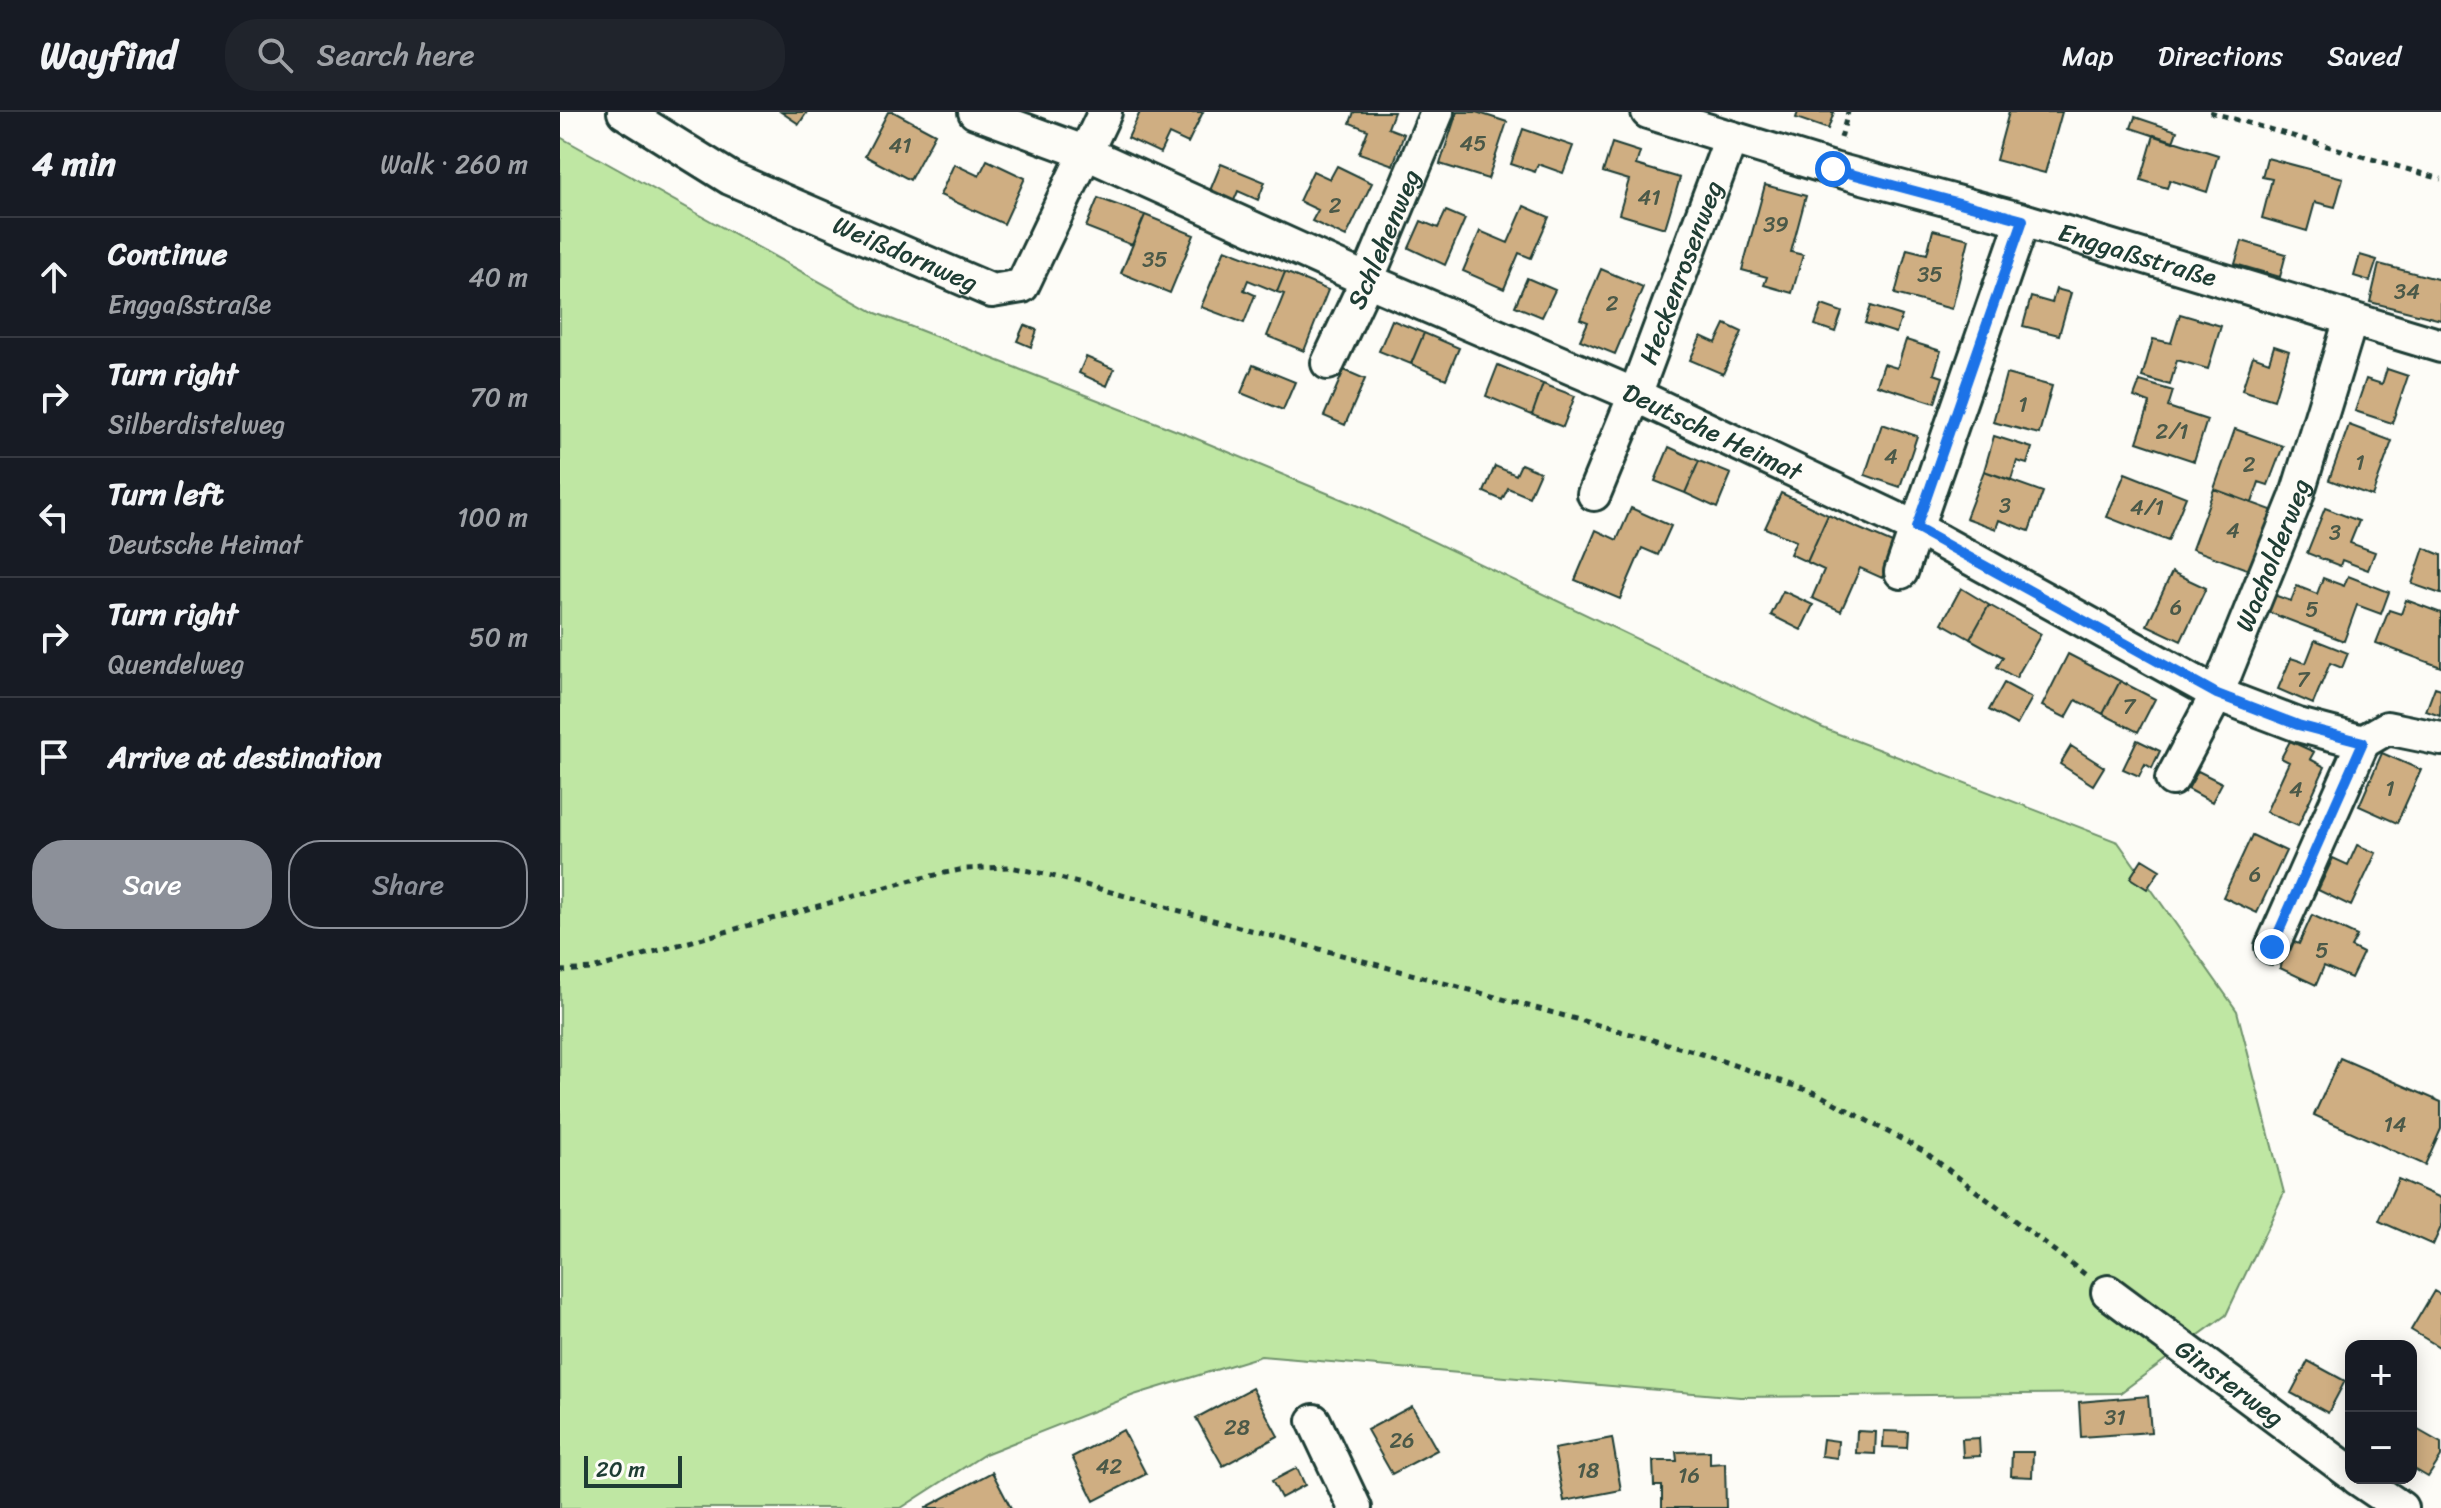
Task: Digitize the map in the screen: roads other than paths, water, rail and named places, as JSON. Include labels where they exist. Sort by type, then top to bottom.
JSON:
[{"type":"street","name":"Weißdornweg","points":[[624,112],[730,178],[992,291],[1022,286],[1105,112]]},
{"type":"street","name":"Deutsche Heimat","points":[[975,112],[1084,152],[1367,280],[1635,395],[1916,528],[2217,694],[2298,725],[2363,742]]},
{"type":"street","name":"Schlehenweg","points":[[1328,363],[1367,280],[1437,112]]},
{"type":"street","name":"Enggaßstraße","points":[[1648,112],[1833,169],[2023,220],[2441,346]]},
{"type":"street","name":"Heckenrosenweg","points":[[1594,494],[1635,395],[1731,138]]},
{"type":"street","points":[[1901,572],[2023,220]]},
{"type":"street","name":"Wacholderweg","points":[[2172,779],[2217,694],[2296,498],[2351,319]]},
{"type":"street","points":[[2272,947],[2363,742],[2387,728],[2441,739]]},
{"type":"street","name":"Ginsterweg","points":[[2108,1292],[2345,1469]]},
{"type":"street","points":[[1314,1421],[1355,1508]]},
{"type":"street","points":[[2366,1484],[2401,1508]]}]
